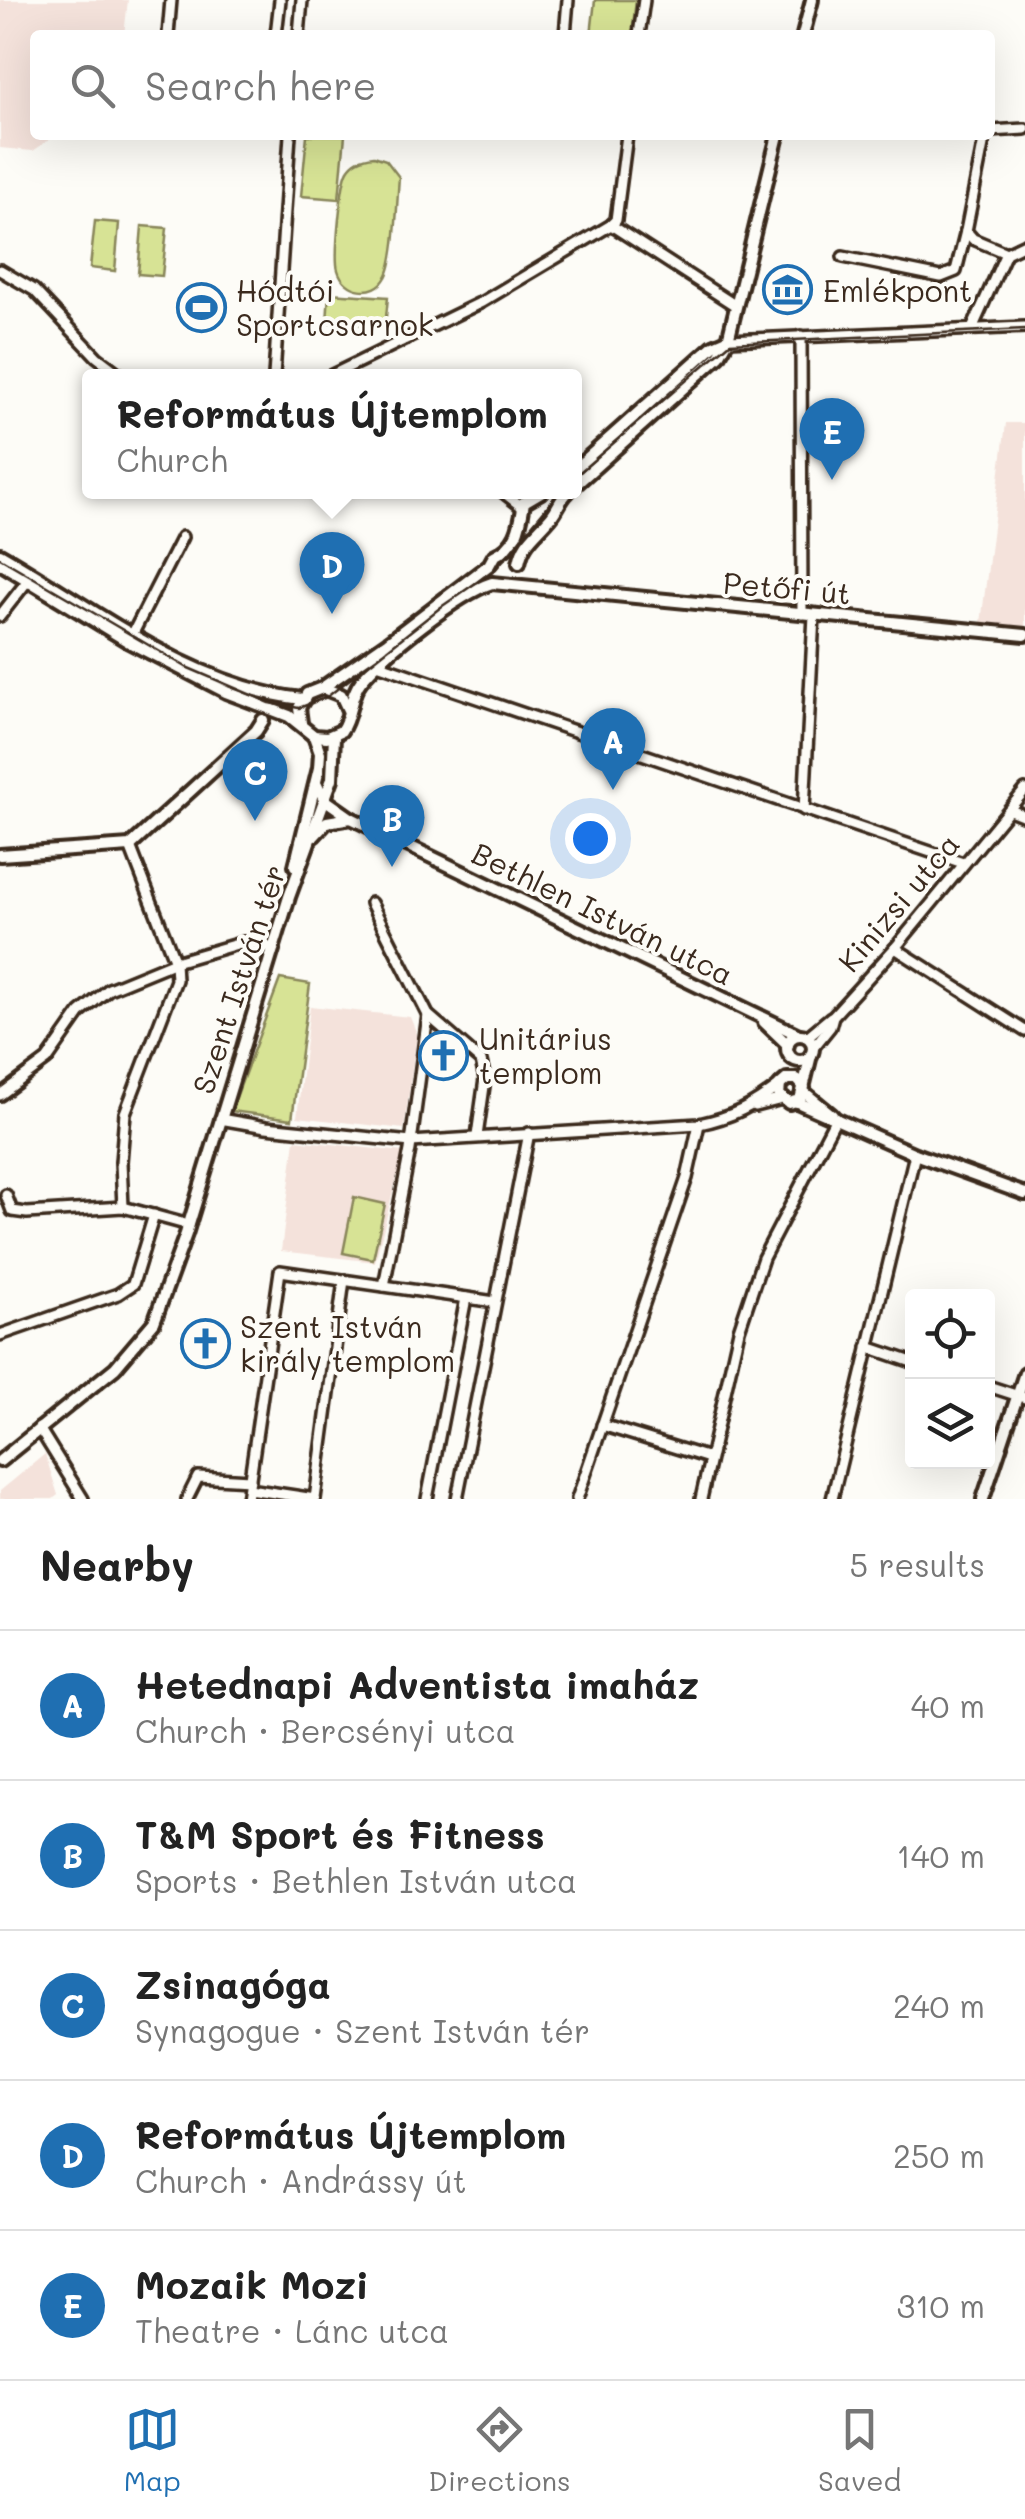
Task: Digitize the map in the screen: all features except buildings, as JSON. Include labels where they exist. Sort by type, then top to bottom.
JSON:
[{"type":"street","points":[[168,30],[171,0]]},
{"type":"street","points":[[277,30],[280,0]]},
{"type":"street","points":[[299,30],[302,0]]},
{"type":"street","points":[[565,30],[568,0]]},
{"type":"street","points":[[640,30],[644,0]]},
{"type":"street","points":[[804,30],[812,0]]},
{"type":"street","points":[[995,132],[1025,129]]},
{"type":"street","points":[[274,369],[290,140]]},
{"type":"street","points":[[344,369],[482,302],[611,225],[616,220],[625,140]]},
{"type":"street","points":[[582,479],[718,356],[728,340],[777,140]]},
{"type":"street","points":[[843,257],[941,276],[956,271],[986,140]]},
{"type":"street","points":[[611,225],[736,306]]},
{"type":"street","points":[[966,231],[972,240],[1006,253]]},
{"type":"street","points":[[972,329],[1006,253],[1025,244]]},
{"type":"street","points":[[0,270],[34,290],[113,369]]},
{"type":"street","points":[[582,463],[713,346],[728,340],[1025,327]]},
{"type":"street","points":[[801,336],[808,614],[804,810]]},
{"type":"street","points":[[510,499],[528,522],[542,524]]},
{"type":"street","points":[[504,552],[522,523],[522,510],[528,499]]},
{"type":"street","points":[[548,499],[553,510]]},
{"type":"street","points":[[314,736],[334,736],[346,725],[348,710],[362,681],[468,593],[517,577],[522,551],[562,499]]},
{"type":"street","points":[[130,638],[182,537]]},
{"type":"street","points":[[0,554],[130,638],[265,714],[300,723],[314,736],[320,753],[317,784],[302,832],[289,897]]},
{"type":"street","points":[[300,723],[299,708],[307,694],[322,688],[489,566],[494,556],[513,554],[526,576],[544,587]]},
{"type":"street","points":[[0,563],[31,576]]},
{"type":"street","points":[[489,566],[491,576],[504,582]]},
{"type":"street","points":[[0,616],[31,576]]},
{"type":"street","name":"Petőfi út","points":[[504,582],[1024,632]]},
{"type":"street","points":[[130,638],[221,678],[272,695],[302,700]]},
{"type":"street","points":[[380,665],[964,863]]},
{"type":"street","points":[[322,688],[341,695],[348,710]]},
{"type":"street","points":[[0,856],[130,846],[256,731],[265,714]]},
{"type":"street","name":"Szent István tér","points":[[0,1461],[115,1368],[138,1345],[166,1297],[289,897],[332,778],[334,736]]},
{"type":"street","points":[[317,784],[324,798]]},
{"type":"street","name":"Kinizsi utca","points":[[808,1044],[895,948],[1025,790]]},
{"type":"street","name":"Bethlen István utca","points":[[324,798],[351,818],[808,1044]]},
{"type":"street","points":[[1010,810],[1025,816]]},
{"type":"street","points":[[310,841],[327,822],[351,818]]},
{"type":"street","points":[[123,1207],[120,1162],[125,1114],[176,980],[175,962],[130,846]]},
{"type":"street","points":[[371,904],[428,1015],[481,1061],[484,1068],[476,1136]]},
{"type":"street","points":[[0,1095],[47,1060],[80,1013],[109,988],[175,962],[244,942],[274,948]]},
{"type":"street","points":[[895,948],[1025,1031]]},
{"type":"street","points":[[384,1286],[411,1142],[428,1015]]},
{"type":"street","name":"Bethlen István utca","points":[[755,1015],[788,1047]]},
{"type":"street","points":[[788,1047],[796,1060],[805,1060],[808,1044]]},
{"type":"street","points":[[788,1047],[808,1044]]},
{"type":"street","points":[[801,1094],[808,1044]]},
{"type":"street","points":[[782,1099],[788,1047]]},
{"type":"street","points":[[753,1107],[781,1083],[797,1079],[801,1094],[836,1118],[914,1154],[1025,1194]]},
{"type":"street","points":[[220,1118],[266,1127],[411,1142],[699,1124],[801,1094]]},
{"type":"street","points":[[701,1499],[740,1330],[763,1258],[836,1118]]},
{"type":"street","points":[[578,1499],[687,1178],[699,1124]]},
{"type":"street","points":[[457,1499],[529,1133]]},
{"type":"street","points":[[832,1499],[914,1154]]},
{"type":"street","points":[[6,1195],[12,1210],[27,1213],[123,1207],[189,1224]]},
{"type":"street","points":[[0,1318],[5,1333],[118,1294],[134,1284],[154,1215]]},
{"type":"street","points":[[249,1489],[280,1271],[496,1302]]},
{"type":"street","points":[[187,1499],[198,1477],[315,1498],[344,1280]]},
{"type":"street","points":[[427,1499],[466,1298]]},
{"type":"street","points":[[868,1347],[905,1360]]},
{"type":"street","points":[[983,1499],[1021,1397],[1025,1373]]},
{"type":"street","points":[[995,1388],[1021,1397]]},
{"type":"street","points":[[602,1425],[709,1458]]},
{"type":"street","points":[[38,1428],[83,1499]]},
{"type":"shaded area","points":[[0,0],[128,0],[125,30],[30,30],[30,140],[49,140],[33,151],[0,148]]},
{"type":"shaded area","points":[[1006,423],[1025,423],[1025,625],[1021,635],[980,631]]},
{"type":"shaded area","points":[[310,1006],[410,1017],[417,1034],[404,1129],[297,1117]]},
{"type":"shaded area","points":[[295,1140],[403,1152],[375,1262],[281,1251]]},
{"type":"shaded area","points":[[45,1454],[58,1495],[53,1499],[0,1499],[0,1491]]},
{"type":"green space","points":[[595,0],[636,0],[633,30],[592,30]]},
{"type":"green space","points":[[307,140],[345,140],[339,199],[301,196]]},
{"type":"green space","points":[[374,156],[386,160],[399,177],[394,244],[381,284],[360,290],[346,283],[338,270],[339,220],[348,170],[359,160]]},
{"type":"green space","points":[[95,221],[119,223],[115,271],[90,268]]},
{"type":"green space","points":[[142,226],[167,228],[162,276],[138,274]]},
{"type":"green space","points":[[329,293],[388,297],[385,327],[327,322]]},
{"type":"green space","points":[[280,979],[310,984],[292,1119],[231,1111]]},
{"type":"green space","points":[[354,1197],[385,1204],[373,1259],[343,1253]]},
{"type":"tram line","points":[[582,470],[730,343],[1025,329]]},
{"type":"tram line","points":[[0,558],[186,667],[270,703],[299,708],[327,697],[496,569],[553,499]]},
{"type":"place","name":"Emlékpont","points":[[788,290]]},
{"type":"place","name":"Hódtói Sportcsarnok","points":[[201,307]]},
{"type":"place","name":"Mozaik Mozi","points":[[832,480]]},
{"type":"place","name":"Református Újtemplom","points":[[332,614]]},
{"type":"place","name":"Hetednapi Adventista imaház","points":[[613,790]]},
{"type":"place","name":"Zsinagóga","points":[[255,821]]},
{"type":"place","name":"T&M Sport és Fitness","points":[[392,867]]},
{"type":"place","name":"Unitárius templom","points":[[444,1055]]},
{"type":"place","name":"Szent István király templom","points":[[205,1343]]}]
